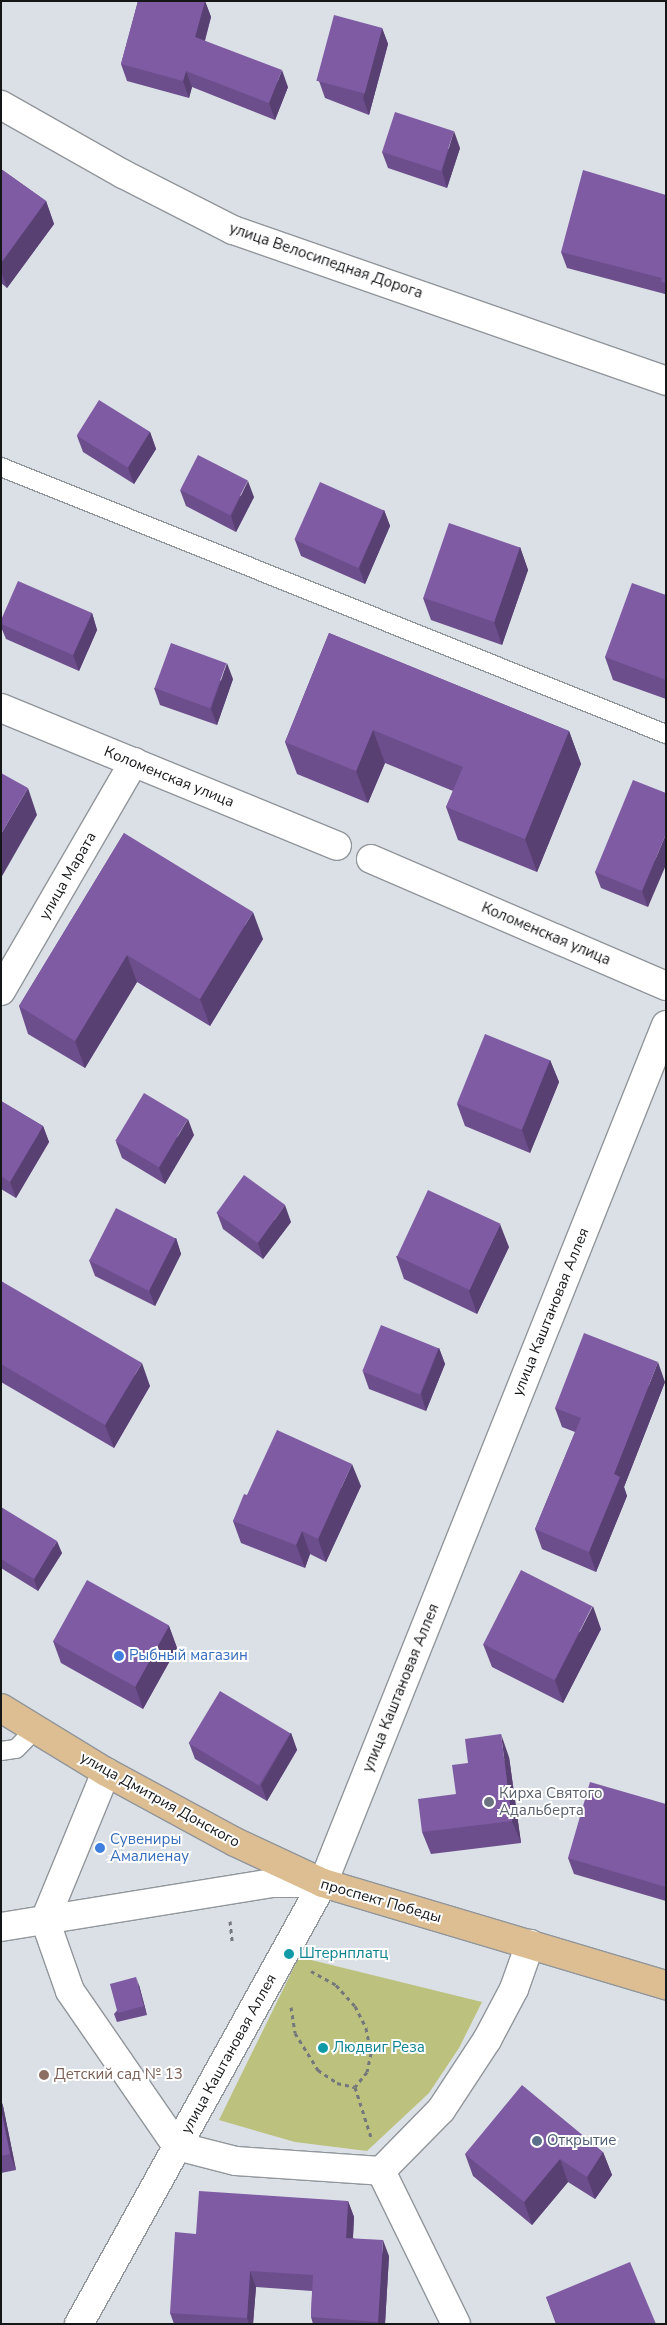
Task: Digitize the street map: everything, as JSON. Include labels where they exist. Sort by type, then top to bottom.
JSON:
[{"type":"main road","name":"улица Дмитрия Донского","points":[[1,1708],[106,1772],[235,1842],[323,1883]]},
{"type":"main road","name":"проспект Победы","points":[[323,1883],[666,1985]]},
{"type":"street","name":"улица Велосипедная Дорога","points":[[1,105],[233,230],[666,381]]},
{"type":"street","name":"Коломенская улица","points":[[1,708],[337,846]]},
{"type":"street","name":"улица Марата","points":[[1,991],[134,762]]},
{"type":"street","name":"Коломенская улица","points":[[371,859],[666,986]]},
{"type":"street","name":"улица Каштановая Аллея","points":[[79,2324],[323,1883],[666,1025]]},
{"type":"street","points":[[106,1772],[45,1920],[70,1991],[177,2146],[236,2161],[381,2171],[441,2110],[487,2040],[514,1989],[530,1944]]},
{"type":"street","name":"проспект Победы","points":[[1,1927],[272,1883],[323,1883]]},
{"type":"street","points":[[381,2171],[456,2324]]},
{"type":"lane","points":[[1,467],[666,734]]},
{"type":"lane","points":[[1,1751],[16,1749],[36,1728]]},
{"type":"path","points":[[229,1913],[232,1941]]},
{"type":"path","points":[[305,1972],[313,1971],[336,1985],[355,2006],[366,2028],[371,2053],[367,2072],[355,2087]]},
{"type":"path","points":[[291,2003],[295,2033],[306,2054],[318,2070],[337,2083],[355,2087]]},
{"type":"path","points":[[355,2087],[381,2171]]},
{"type":"green space","points":[[299,1957],[482,2002],[459,2048],[429,2093],[367,2151],[295,2142],[219,2120]]},
{"type":"building","points":[[138,1],[205,1],[195,37],[282,70],[269,103],[186,71],[183,81],[121,64]]},
{"type":"building","points":[[334,15],[382,28],[365,94],[316,81]]},
{"type":"building","points":[[395,112],[454,131],[441,171],[382,152]]},
{"type":"building","points":[[1,169],[46,201],[1,263]]},
{"type":"building","points":[[583,170],[666,195],[666,283],[661,282],[662,278],[561,252]]},
{"type":"building","points":[[99,400],[150,432],[128,467],[77,436]]},
{"type":"building","points":[[198,455],[248,480],[230,515],[180,490]]},
{"type":"building","points":[[320,482],[384,510],[358,568],[294,540]]},
{"type":"building","points":[[449,523],[520,547],[494,622],[423,598]]},
{"type":"building","points":[[18,581],[92,613],[73,655],[1,624]]},
{"type":"building","points":[[632,583],[666,595],[666,680],[605,657]]},
{"type":"building","points":[[329,633],[569,731],[525,839],[446,807],[463,767],[373,730],[356,771],[285,742]]},
{"type":"building","points":[[171,643],[226,663],[210,708],[155,688]]},
{"type":"building","points":[[1,773],[28,788],[1,834]]},
{"type":"building","points":[[633,780],[666,793],[666,834],[642,891],[595,872]]},
{"type":"building","points":[[124,833],[253,912],[200,999],[127,955],[75,1041],[19,1006]]},
{"type":"building","points":[[485,1034],[550,1060],[522,1130],[457,1104]]},
{"type":"building","points":[[144,1093],[188,1119],[159,1167],[115,1141]]},
{"type":"building","points":[[1,1101],[43,1126],[10,1182],[1,1176]]},
{"type":"building","points":[[244,1175],[285,1205],[258,1243],[216,1213]]},
{"type":"building","points":[[428,1190],[501,1224],[470,1290],[397,1256]]},
{"type":"building","points":[[116,1208],[176,1238],[149,1291],[89,1261]]},
{"type":"building","points":[[1,1281],[142,1363],[105,1425],[1,1364]]},
{"type":"building","points":[[381,1325],[438,1348],[420,1395],[362,1371]]},
{"type":"building","points":[[584,1333],[658,1362],[614,1474],[620,1477],[589,1552],[535,1529],[581,1418],[555,1408]]},
{"type":"building","points":[[277,1430],[352,1464],[318,1539],[302,1531],[296,1545],[233,1521],[244,1494],[247,1495]]},
{"type":"building","points":[[1,1507],[57,1541],[34,1579],[1,1559]]},
{"type":"building","points":[[521,1570],[592,1606],[555,1680],[483,1644]]},
{"type":"building","name":"Рыбный магазин","points":[[87,1580],[169,1626],[135,1687],[53,1641]]},
{"type":"building","points":[[220,1691],[290,1733],[259,1786],[189,1743]]},
{"type":"building","points":[[501,1734],[512,1821],[422,1832],[418,1799],[456,1794],[452,1765],[468,1763],[465,1739]]},
{"type":"building","points":[[590,1782],[666,1804],[666,1887],[568,1858]]},
{"type":"building","points":[[136,1977],[144,2006],[118,2013],[110,1984]]},
{"type":"building","name":"Открытие","points":[[522,2085],[603,2152],[587,2177],[560,2159],[524,2202],[465,2154]]},
{"type":"building","points":[[1,2109],[10,2154],[1,2156]]},
{"type":"building","points":[[199,2191],[348,2201],[346,2238],[383,2240],[378,2322],[311,2317],[313,2275],[250,2271],[247,2318],[170,2313],[175,2232],[196,2234]]},
{"type":"building","points":[[630,2262],[656,2324],[557,2324],[546,2297]]},
{"type":"place","name":"Рыбный магазин","points":[[119,1656]]},
{"type":"place","name":"Кирха Святого Адальберта","points":[[489,1802]]},
{"type":"place","name":"Сувениры Амалиенау","points":[[100,1848]]},
{"type":"place","name":"Штернплатц","points":[[289,1954]]},
{"type":"place","name":"Людвиг Реза","points":[[323,2048]]},
{"type":"place","name":"Детский сад № 13","points":[[44,2075]]},
{"type":"place","name":"Открытие","points":[[537,2141]]}]
